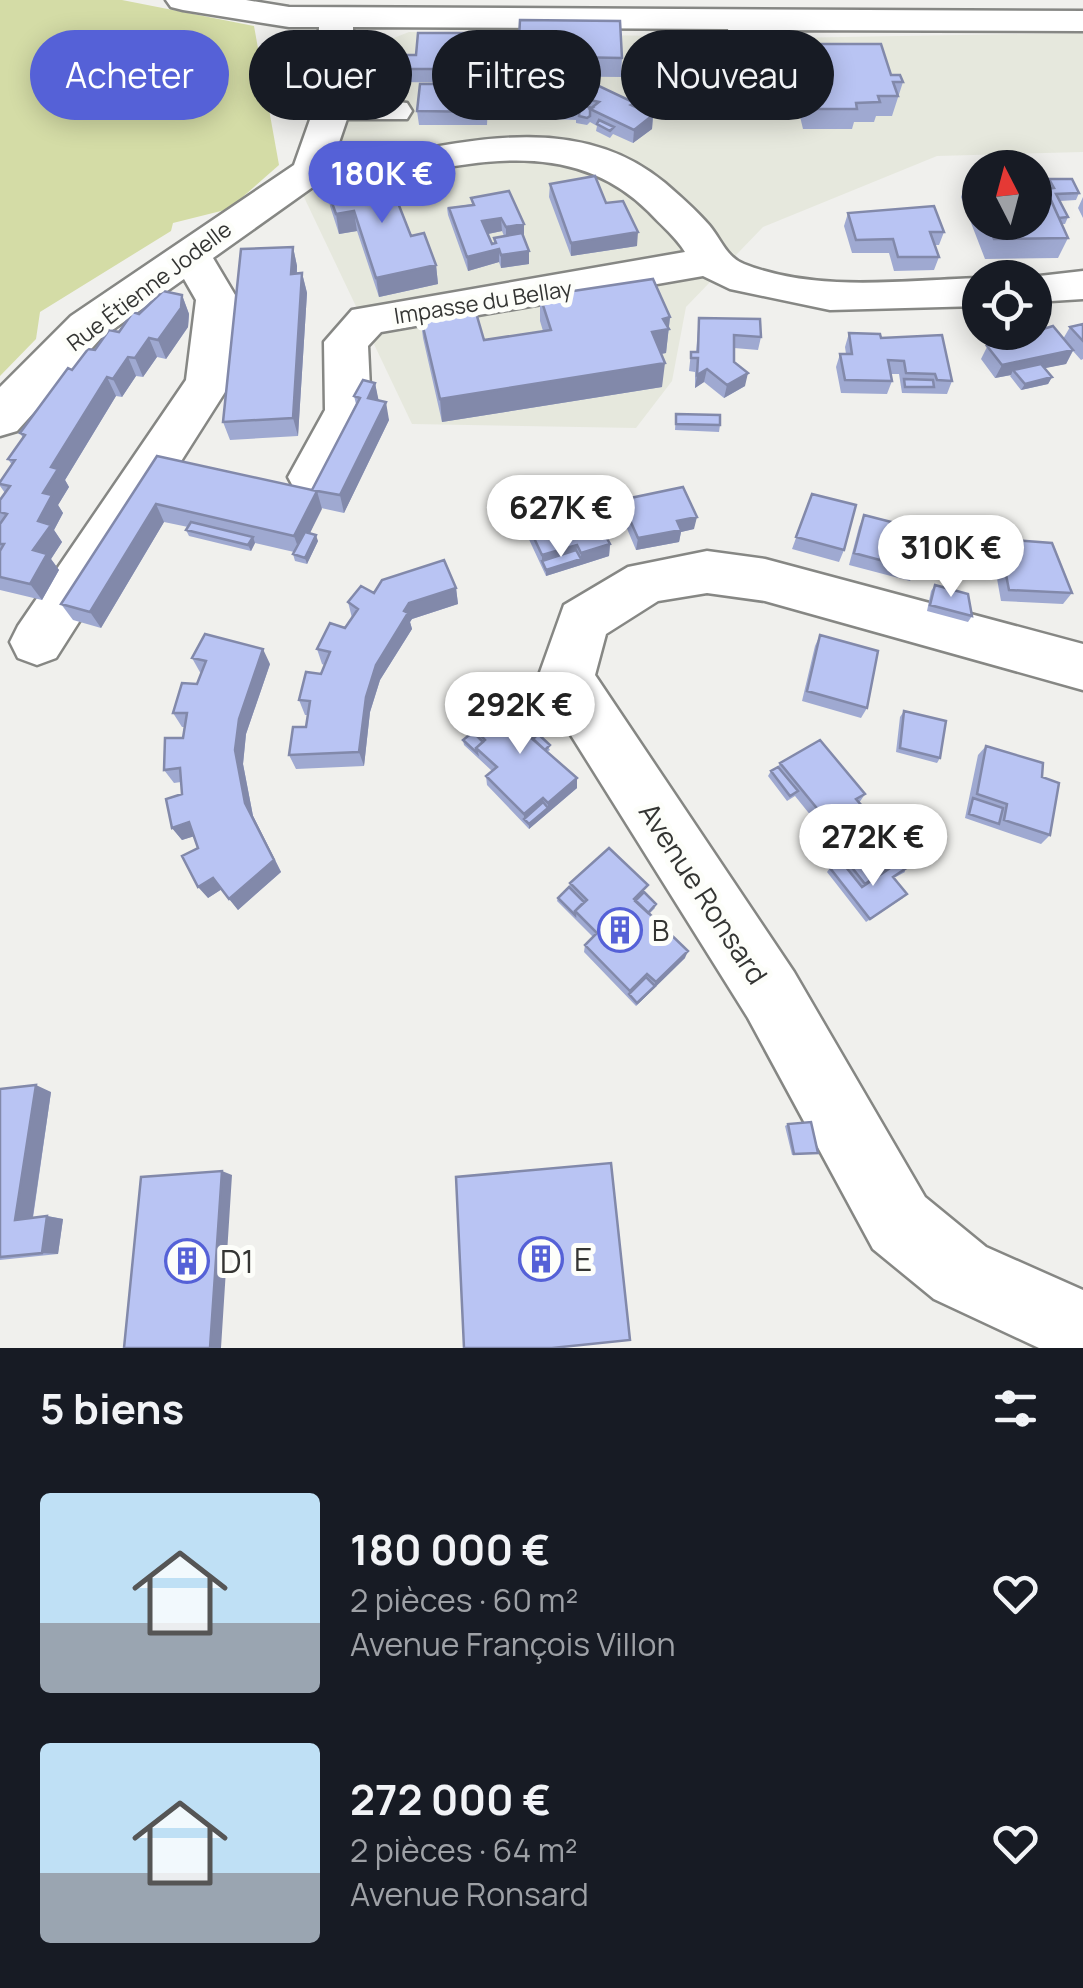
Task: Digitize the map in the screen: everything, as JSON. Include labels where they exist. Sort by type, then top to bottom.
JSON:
[{"type":"street","points":[[184,0],[259,15],[338,18],[1083,21]]},
{"type":"street","points":[[335,30],[338,18]]},
{"type":"street","points":[[743,22],[745,30]]},
{"type":"street","points":[[327,120],[311,150],[313,169],[338,178],[510,146],[554,149],[602,162],[648,189],[695,235],[711,261],[730,275],[830,296],[962,292]]},
{"type":"street","name":"Rue Étienne Jodelle","points":[[0,419],[28,384],[86,327],[313,169]]},
{"type":"street","points":[[37,642],[175,438],[209,380],[217,300],[205,274],[184,257]]},
{"type":"street","name":"Impasse du Bellay","points":[[312,476],[348,410],[346,342],[367,320],[486,318],[711,261]]},
{"type":"street","points":[[1052,287],[1083,286]]},
{"type":"street","name":"Avenue Ronsard","points":[[1083,667],[765,580],[707,572],[646,582],[583,620],[567,675],[582,708],[772,995],[899,1223],[960,1273],[1083,1328]]},
{"type":"shaded area","points":[[412,32],[432,32],[432,120],[601,120],[601,35],[621,35],[621,120],[834,120],[834,37],[1083,33],[1083,152],[962,150],[962,155],[937,156],[763,227],[686,307],[672,381],[636,428],[412,424],[303,195],[346,120],[412,120]]},
{"type":"green space","points":[[0,0],[122,0],[254,26],[255,30],[249,30],[249,120],[271,120],[279,165],[229,209],[173,223],[171,231],[40,312],[36,339],[0,376]]},
{"type":"building","points":[[520,20],[620,21],[621,58],[601,58],[601,30],[519,30]]},
{"type":"building","points":[[418,33],[432,33],[432,69],[412,69],[412,55],[416,55]]},
{"type":"building","points":[[834,44],[881,44],[891,75],[900,75],[903,82],[893,82],[898,96],[878,96],[880,102],[856,103],[857,109],[834,109]]},
{"type":"building","points":[[420,84],[432,84],[432,111],[417,111]]},
{"type":"building","points":[[601,87],[621,96],[621,120],[647,120],[634,130],[601,114]]},
{"type":"building","points":[[599,120],[614,127],[610,131],[597,124]]},
{"type":"building","points":[[387,175],[411,236],[424,233],[436,265],[376,278],[354,211],[336,214],[326,186]]},
{"type":"building","points":[[595,176],[606,203],[623,201],[638,232],[571,243],[550,184]]},
{"type":"building","points":[[1052,179],[1072,179],[1079,193],[1056,194],[1068,217],[1059,218],[1052,202]]},
{"type":"building","points":[[509,191],[524,224],[506,227],[501,218],[482,221],[492,244],[496,243],[494,238],[522,233],[529,251],[501,255],[499,249],[467,257],[449,208],[474,205],[471,198]]},
{"type":"building","points":[[1052,203],[1068,238],[1052,238]]},
{"type":"building","points":[[934,206],[944,232],[930,232],[939,257],[898,257],[893,239],[856,240],[848,213]]},
{"type":"building","points":[[293,247],[291,274],[302,273],[293,418],[223,422],[241,249]]},
{"type":"building","points":[[653,279],[670,317],[663,319],[669,329],[652,332],[665,363],[440,399],[420,314],[474,306],[484,340],[551,330],[540,296]]},
{"type":"building","points":[[163,291],[182,295],[181,308],[158,340],[149,338],[135,358],[128,357],[113,379],[107,377],[51,467],[58,469],[43,493],[52,495],[38,521],[51,525],[33,550],[47,554],[30,584],[0,577],[0,551],[4,544],[0,544],[0,524],[7,514],[0,512],[0,500],[10,486],[0,482],[15,460],[8,459],[25,435],[20,433],[68,368],[72,370],[88,349],[95,350],[109,330],[119,332],[133,312],[139,314]]},
{"type":"building","points":[[699,318],[760,319],[761,337],[734,335],[734,362],[748,373],[727,385],[707,369],[697,375],[698,358],[691,358],[691,352],[698,352]]},
{"type":"building","points":[[1083,324],[1083,341],[1070,327]]},
{"type":"building","points":[[1052,326],[1073,350],[1002,365],[990,350],[1052,350]]},
{"type":"building","points":[[849,333],[880,334],[881,338],[942,335],[952,381],[937,380],[935,374],[906,373],[904,361],[888,360],[892,381],[845,380],[840,354],[852,354]]},
{"type":"building","points":[[1041,364],[1052,377],[1025,384],[1013,370]]},
{"type":"building","points":[[904,379],[933,380],[934,387],[905,387]]},
{"type":"building","points":[[363,380],[375,383],[368,398],[386,402],[340,495],[312,490],[360,398],[354,396]]},
{"type":"building","points":[[676,414],[720,415],[720,425],[676,424]]},
{"type":"building","points":[[157,456],[317,491],[294,536],[156,504],[90,612],[61,604]]},
{"type":"building","points":[[683,487],[697,517],[677,521],[681,530],[638,538],[621,500]]},
{"type":"building","points":[[812,494],[856,505],[844,550],[796,537]]},
{"type":"building","points":[[587,502],[610,544],[581,553],[577,545],[542,555],[526,521]]},
{"type":"building","points":[[864,515],[903,525],[903,530],[924,536],[917,570],[854,553]]},
{"type":"building","points":[[191,522],[253,537],[248,545],[186,530]]},
{"type":"building","points":[[305,532],[316,535],[305,558],[293,554]]},
{"type":"building","points":[[999,539],[1052,543],[1072,593],[1009,590]]},
{"type":"building","points":[[576,550],[581,559],[546,570],[542,561]]},
{"type":"building","points":[[444,560],[456,588],[409,603],[404,611],[408,613],[376,665],[366,697],[359,752],[289,755],[293,727],[306,727],[310,701],[299,700],[306,672],[321,674],[330,652],[317,649],[330,623],[345,628],[358,609],[348,602],[361,586],[374,593],[382,580]]},
{"type":"building","points":[[935,585],[968,594],[972,616],[930,605]]},
{"type":"building","points":[[205,634],[263,649],[239,719],[235,750],[245,803],[274,860],[229,899],[213,878],[198,887],[182,856],[198,848],[189,822],[172,828],[166,799],[182,794],[180,768],[164,770],[165,738],[183,738],[187,713],[173,713],[182,683],[197,684],[206,661],[192,658]]},
{"type":"building","points":[[820,635],[878,651],[867,708],[807,691]]},
{"type":"building","points":[[512,696],[542,725],[530,737],[577,778],[548,803],[543,798],[524,814],[486,776],[497,767],[476,748],[485,740],[473,727]]},
{"type":"building","points":[[904,711],[946,721],[940,758],[900,748]]},
{"type":"building","points":[[473,732],[483,742],[476,748],[477,753],[463,740]]},
{"type":"building","points":[[538,734],[550,745],[545,750],[533,739]]},
{"type":"building","points":[[820,740],[865,794],[856,799],[906,856],[865,884],[816,822],[824,817],[780,763]]},
{"type":"building","points":[[986,746],[1043,763],[1042,777],[1059,783],[1050,835],[1004,820],[1007,804],[977,794]]},
{"type":"building","points":[[778,767],[798,791],[790,796],[771,771]]},
{"type":"building","points":[[973,798],[1003,808],[999,824],[969,814]]},
{"type":"building","points":[[543,802],[548,808],[529,824],[524,819]]},
{"type":"building","name":"B","points":[[609,848],[648,885],[634,899],[688,951],[656,982],[647,974],[630,991],[585,945],[597,933],[575,911],[587,900],[570,883]]},
{"type":"building","points":[[902,860],[908,867],[893,877],[907,894],[870,919],[830,868],[841,861],[862,887]]},
{"type":"building","points":[[569,887],[584,902],[575,915],[558,898]]},
{"type":"building","points":[[644,892],[656,904],[648,913],[635,901]]},
{"type":"building","points":[[646,977],[655,986],[637,1003],[629,994]]},
{"type":"building","points":[[36,1085],[15,1220],[47,1216],[42,1253],[0,1257],[0,1089]]},
{"type":"building","points":[[811,1122],[818,1153],[794,1154],[788,1124]]},
{"type":"building","name":"E","points":[[611,1163],[630,1340],[552,1348],[464,1348],[456,1177]]},
{"type":"building","name":"D1","points":[[222,1171],[210,1348],[124,1348],[141,1177]]},
{"type":"place","name":"B","points":[[620,930]]},
{"type":"place","name":"E","points":[[541,1259]]},
{"type":"place","name":"D1","points":[[187,1261]]}]
